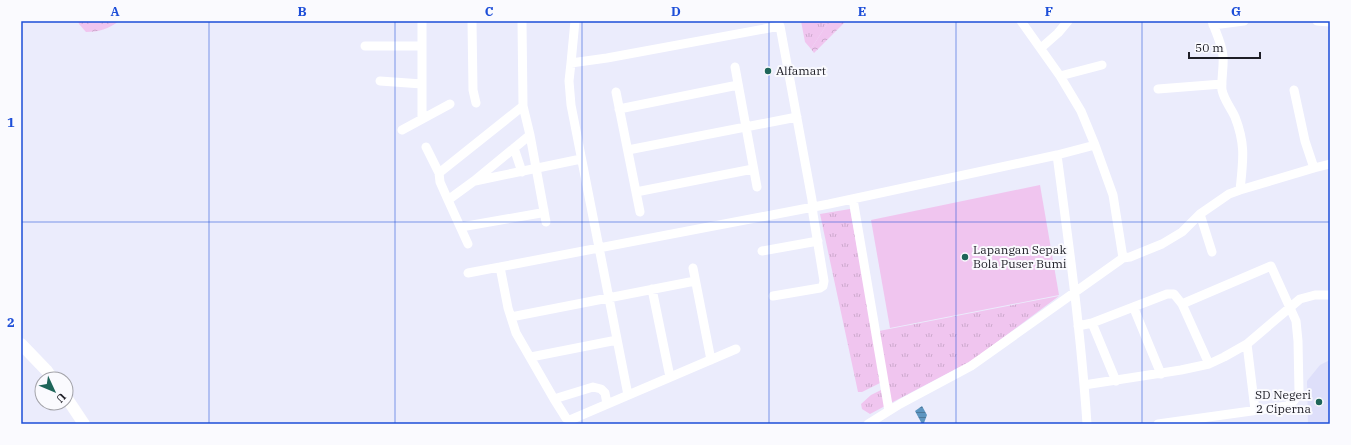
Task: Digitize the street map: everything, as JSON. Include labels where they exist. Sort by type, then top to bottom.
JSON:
[{"type":"street","points":[[422,21],[422,119]]},
{"type":"street","points":[[472,21],[473,90],[476,103]]},
{"type":"street","points":[[522,21],[523,106],[537,169],[546,222]]},
{"type":"street","points":[[575,21],[569,80],[571,105],[628,395]]},
{"type":"street","points":[[1021,21],[1060,76],[1081,111],[1113,195],[1123,258]]},
{"type":"street","points":[[1041,48],[1058,33],[1068,21]]},
{"type":"street","points":[[1240,190],[1244,149],[1242,136],[1222,89],[1222,47],[1213,23],[1244,21]]},
{"type":"street","points":[[1317,21],[1330,22]]},
{"type":"street","points":[[571,63],[607,58],[780,26],[813,208],[824,281],[823,286],[817,288],[773,296]]},
{"type":"street","points":[[365,46],[422,46]]},
{"type":"street","points":[[1060,76],[1102,65]]},
{"type":"street","points":[[734,66],[756,187]]},
{"type":"street","points":[[380,81],[422,84]]},
{"type":"street","points":[[1158,89],[1222,84]]},
{"type":"street","points":[[619,109],[738,85]]},
{"type":"street","points":[[1294,90],[1305,141],[1314,168]]},
{"type":"street","points":[[616,92],[640,212]]},
{"type":"street","points":[[402,130],[450,104]]},
{"type":"street","points":[[439,173],[523,106]]},
{"type":"street","points":[[628,150],[797,117]]},
{"type":"street","points":[[448,200],[474,181],[530,135]]},
{"type":"street","points":[[468,273],[813,208],[1057,155],[1095,145]]},
{"type":"street","points":[[426,147],[439,173],[440,182],[468,244]]},
{"type":"street","points":[[514,148],[522,172]]},
{"type":"street","points":[[1057,155],[1075,291],[1087,424]]},
{"type":"street","points":[[474,181],[582,159]]},
{"type":"street","points":[[868,424],[889,410],[971,366],[1123,258],[1162,244],[1182,232],[1200,214],[1219,200],[1240,190],[1330,164]]},
{"type":"street","points":[[636,192],[753,168]]},
{"type":"street","points":[[853,199],[889,410]]},
{"type":"street","points":[[461,227],[541,213],[544,210]]},
{"type":"street","points":[[1200,214],[1212,252]]},
{"type":"street","points":[[762,251],[818,241]]},
{"type":"street","points":[[1158,424],[1287,406],[1292,404],[1299,392],[1298,329],[1296,321],[1270,266],[1182,304]]},
{"type":"street","points":[[500,267],[508,308],[516,333],[554,399],[566,418],[570,420],[736,349]]},
{"type":"street","points":[[693,268],[711,360]]},
{"type":"street","points":[[511,317],[695,281]]},
{"type":"street","points":[[652,289],[670,377]]},
{"type":"street","points":[[1078,326],[1092,323],[1167,294],[1174,294],[1182,304],[1209,364]]},
{"type":"street","points":[[1084,385],[1161,374],[1209,364],[1247,344],[1300,299],[1323,294],[1330,295]]},
{"type":"street","points":[[1134,311],[1161,374]]},
{"type":"street","points":[[1092,323],[1116,381]]},
{"type":"street","points":[[531,357],[617,340]]},
{"type":"street","points":[[21,344],[47,371]]},
{"type":"street","points":[[1247,344],[1255,410]]},
{"type":"street","points":[[554,399],[593,386],[601,389],[605,393],[607,404]]},
{"type":"street","points":[[74,409],[84,424]]},
{"type":"street","points":[[582,415],[586,424]]},
{"type":"shaded area","name":"SD Negeri 2 Ciperna","points":[[1330,360],[1330,423],[1308,424],[1307,381],[1320,365]]},
{"type":"green space","points":[[78,21],[119,21],[103,30],[86,32]]},
{"type":"green space","points":[[801,21],[829,21],[811,49],[805,42]]},
{"type":"green space","points":[[829,21],[846,21],[814,53],[811,49]]},
{"type":"green space","name":"Lapangan Sepak Bola Puser Bumi","points":[[1040,185],[1059,295],[890,328],[871,220]]},
{"type":"green space","points":[[850,209],[873,332],[880,383],[862,392],[858,392],[820,214]]},
{"type":"green space","points":[[1059,296],[973,360],[891,403],[879,331]]},
{"type":"green space","points":[[881,390],[885,406],[870,414],[862,409],[861,404],[871,395]]},
{"type":"water","points":[[922,406],[927,415],[924,423],[922,424],[915,411]]},
{"type":"place","name":"Alfamart","points":[[768,71]]},
{"type":"place","name":"Lapangan Sepak Bola Puser Bumi","points":[[965,257]]},
{"type":"place","name":"SD Negeri 2 Ciperna","points":[[1319,402]]}]
